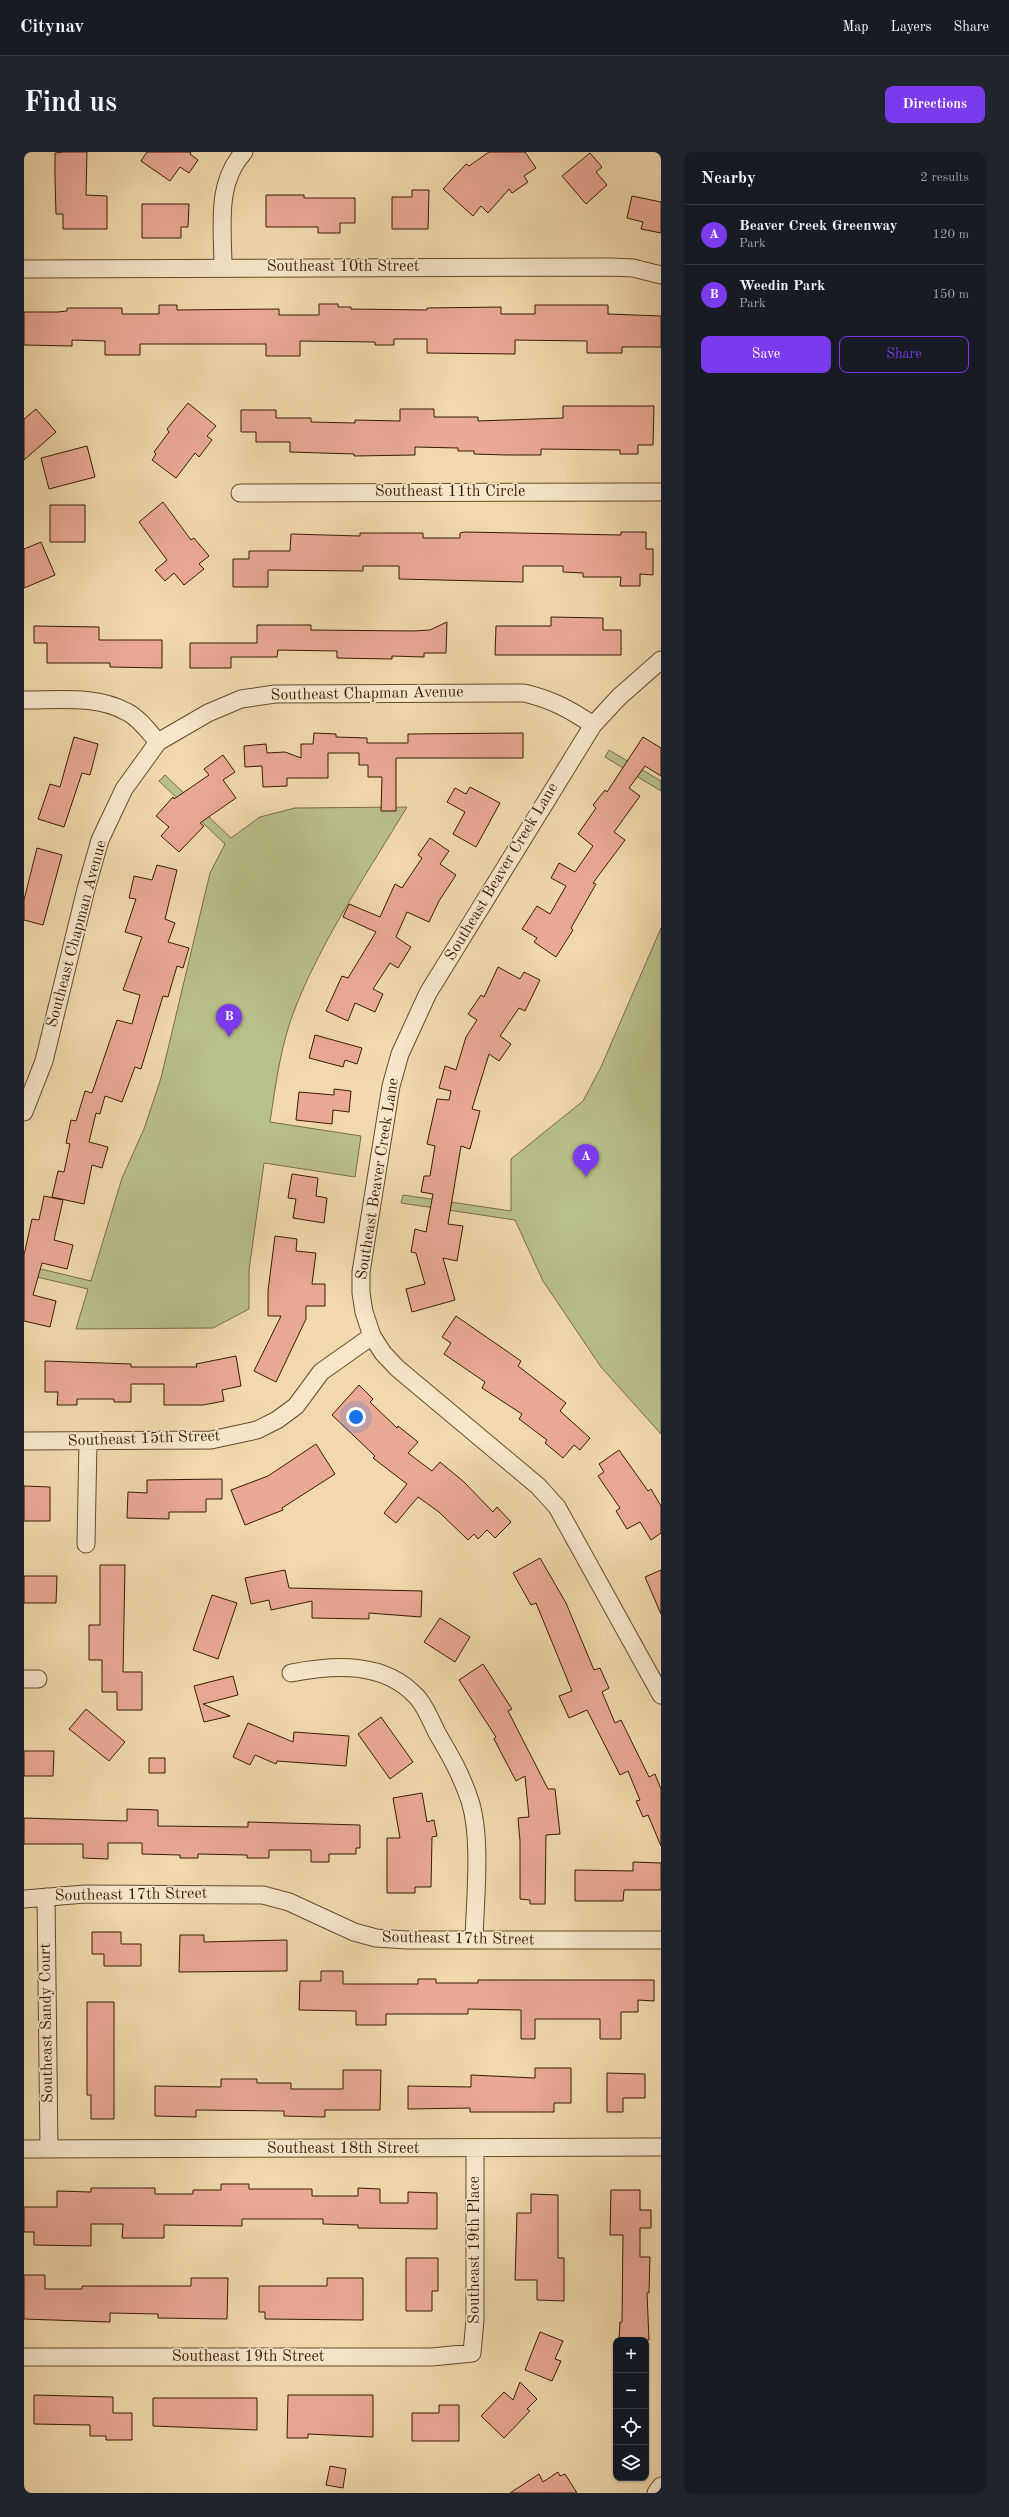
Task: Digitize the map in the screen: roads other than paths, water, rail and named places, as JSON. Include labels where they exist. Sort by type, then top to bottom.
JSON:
[{"type":"street","points":[[223,268],[223,207],[226,183],[232,167],[244,152]]},
{"type":"street","name":"Southeast 10th Street","points":[[24,269],[611,267],[633,268],[661,275]]},
{"type":"street","name":"Southeast 11th Circle","points":[[240,493],[661,492]]},
{"type":"street","name":"Southeast Beaver Creek Lane","points":[[661,660],[618,697],[593,725],[428,994],[400,1054],[391,1086],[361,1272],[361,1293],[364,1312],[372,1336],[397,1368],[538,1486],[557,1508],[661,1695]]},
{"type":"street","name":"Southeast Chapman Avenue","points":[[24,1112],[44,1061],[86,889],[100,840],[124,789],[158,742],[208,713],[241,699],[297,692],[524,692],[544,697],[564,706],[593,725]]},
{"type":"street","points":[[24,700],[91,701],[108,704],[129,712],[158,742]]},
{"type":"street","name":"Southeast 15th Street","points":[[24,1441],[88,1442],[211,1440],[257,1430],[277,1420],[296,1406],[321,1372],[372,1336]]},
{"type":"street","points":[[86,1544],[88,1442]]},
{"type":"street","points":[[291,1673],[324,1667],[356,1667],[396,1680],[417,1696],[460,1773],[470,1802],[475,1830],[474,1940]]},
{"type":"street","name":"Southeast 17th Street","points":[[24,1900],[85,1894],[264,1895],[289,1902],[347,1929],[376,1938],[474,1940],[661,1940]]},
{"type":"street","name":"Southeast Sandy Court","points":[[46,1897],[48,2149]]},
{"type":"street","name":"Southeast 18th Street","points":[[24,2149],[661,2147]]},
{"type":"street","name":"Southeast 19th Place","points":[[472,2353],[475,2320],[475,2148]]},
{"type":"street","name":"Southeast 19th Street","points":[[24,2358],[432,2357],[472,2353]]},
{"type":"street","points":[[656,2493],[661,2486]]},
{"type":"place","name":"Weedin Park","points":[[229,1037]]},
{"type":"place","name":"Beaver Creek Greenway","points":[[586,1177]]}]
